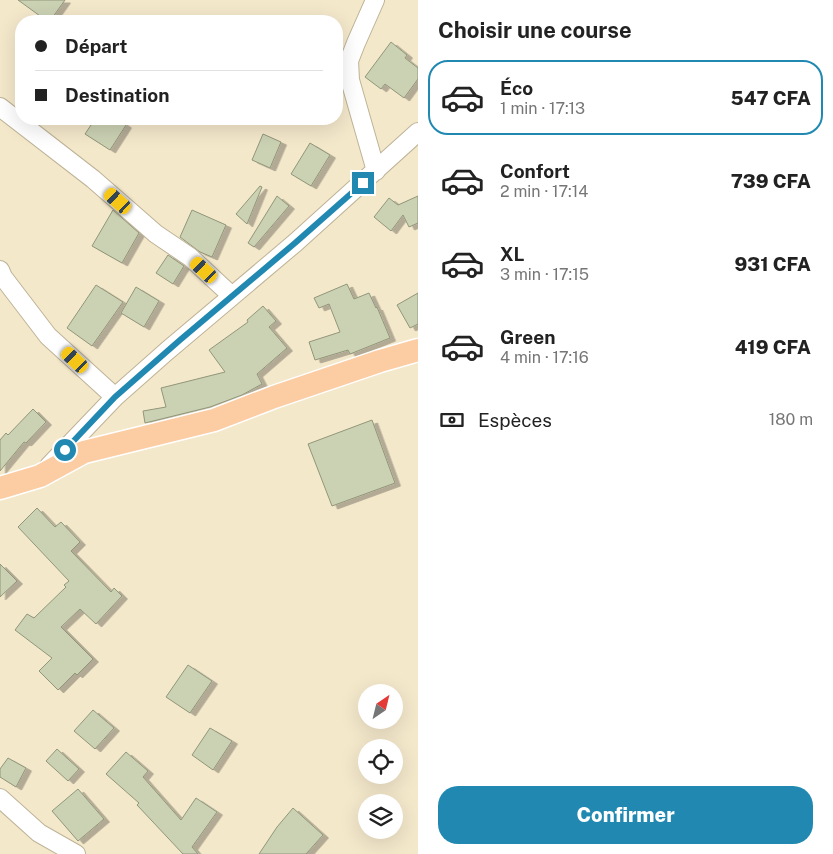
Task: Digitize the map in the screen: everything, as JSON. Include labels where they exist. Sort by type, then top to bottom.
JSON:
[{"type":"main road","points":[[0,488],[40,476],[84,452],[214,420],[283,394],[418,350]]},
{"type":"street","points":[[375,0],[349,61],[350,80],[376,171]]},
{"type":"street","points":[[0,107],[15,119]]},
{"type":"street","points":[[23,125],[93,179],[156,234],[190,257],[232,296]]},
{"type":"street","points":[[40,476],[115,397],[295,243],[418,132]]},
{"type":"street","points":[[0,270],[48,336],[115,397]]},
{"type":"street","points":[[0,798],[39,832],[76,854]]},
{"type":"building","points":[[18,0],[65,0],[54,15],[39,15]]},
{"type":"building","points":[[391,42],[407,55],[405,58],[418,68],[418,79],[404,98],[385,84],[381,89],[365,77]]},
{"type":"building","points":[[91,125],[126,125],[110,150],[85,134]]},
{"type":"building","points":[[263,134],[281,142],[270,168],[252,160]]},
{"type":"building","points":[[310,143],[330,155],[311,186],[291,174]]},
{"type":"building","points":[[260,186],[262,187],[247,224],[236,214]]},
{"type":"building","points":[[277,196],[289,206],[254,247],[248,243]]},
{"type":"building","points":[[418,196],[418,223],[409,227],[403,215],[391,231],[374,217],[389,198],[398,205]]},
{"type":"building","points":[[113,210],[139,233],[122,263],[92,246]]},
{"type":"building","points":[[192,210],[226,225],[212,257],[200,252],[180,237]]},
{"type":"building","points":[[168,255],[184,266],[173,284],[156,273]]},
{"type":"building","points":[[347,284],[354,299],[369,293],[390,338],[350,354],[348,350],[315,360],[309,342],[340,332],[329,304],[319,308],[314,298]]},
{"type":"building","points":[[96,285],[123,302],[92,346],[67,328]]},
{"type":"building","points":[[136,287],[159,301],[144,327],[121,313]]},
{"type":"building","points":[[418,293],[418,324],[410,328],[397,305]]},
{"type":"building","points":[[263,306],[276,321],[269,327],[287,348],[257,374],[262,384],[242,395],[210,407],[145,423],[143,411],[166,407],[161,388],[225,372],[209,350],[248,322],[247,320]]},
{"type":"building","points":[[33,409],[46,422],[26,443],[24,442],[0,471],[0,440],[6,433],[8,435]]},
{"type":"building","points":[[372,420],[395,483],[332,506],[308,444]]},
{"type":"building","points":[[37,508],[55,527],[61,522],[80,542],[71,551],[111,592],[114,588],[122,596],[96,624],[80,609],[61,627],[93,659],[58,690],[39,671],[52,658],[15,630],[27,614],[34,618],[66,587],[64,585],[69,581],[18,527]]},
{"type":"building","points":[[0,564],[17,581],[0,597]]},
{"type":"building","points":[[188,665],[212,681],[190,713],[166,697]]},
{"type":"building","points":[[93,710],[114,728],[95,749],[74,731]]},
{"type":"building","points":[[210,728],[232,741],[213,770],[192,755]]},
{"type":"building","points":[[57,749],[79,769],[68,781],[46,761]]},
{"type":"building","points":[[126,752],[148,771],[143,777],[181,820],[196,798],[217,812],[192,847],[198,854],[183,854],[137,805],[139,803],[106,774]]},
{"type":"building","points":[[8,758],[26,768],[16,787],[0,777],[0,769]]},
{"type":"building","points":[[78,789],[104,819],[78,841],[52,811]]},
{"type":"building","points":[[293,808],[323,835],[306,854],[259,854],[277,827]]},
{"type":"route","points":[[65,450],[115,397],[363,183]]}]
